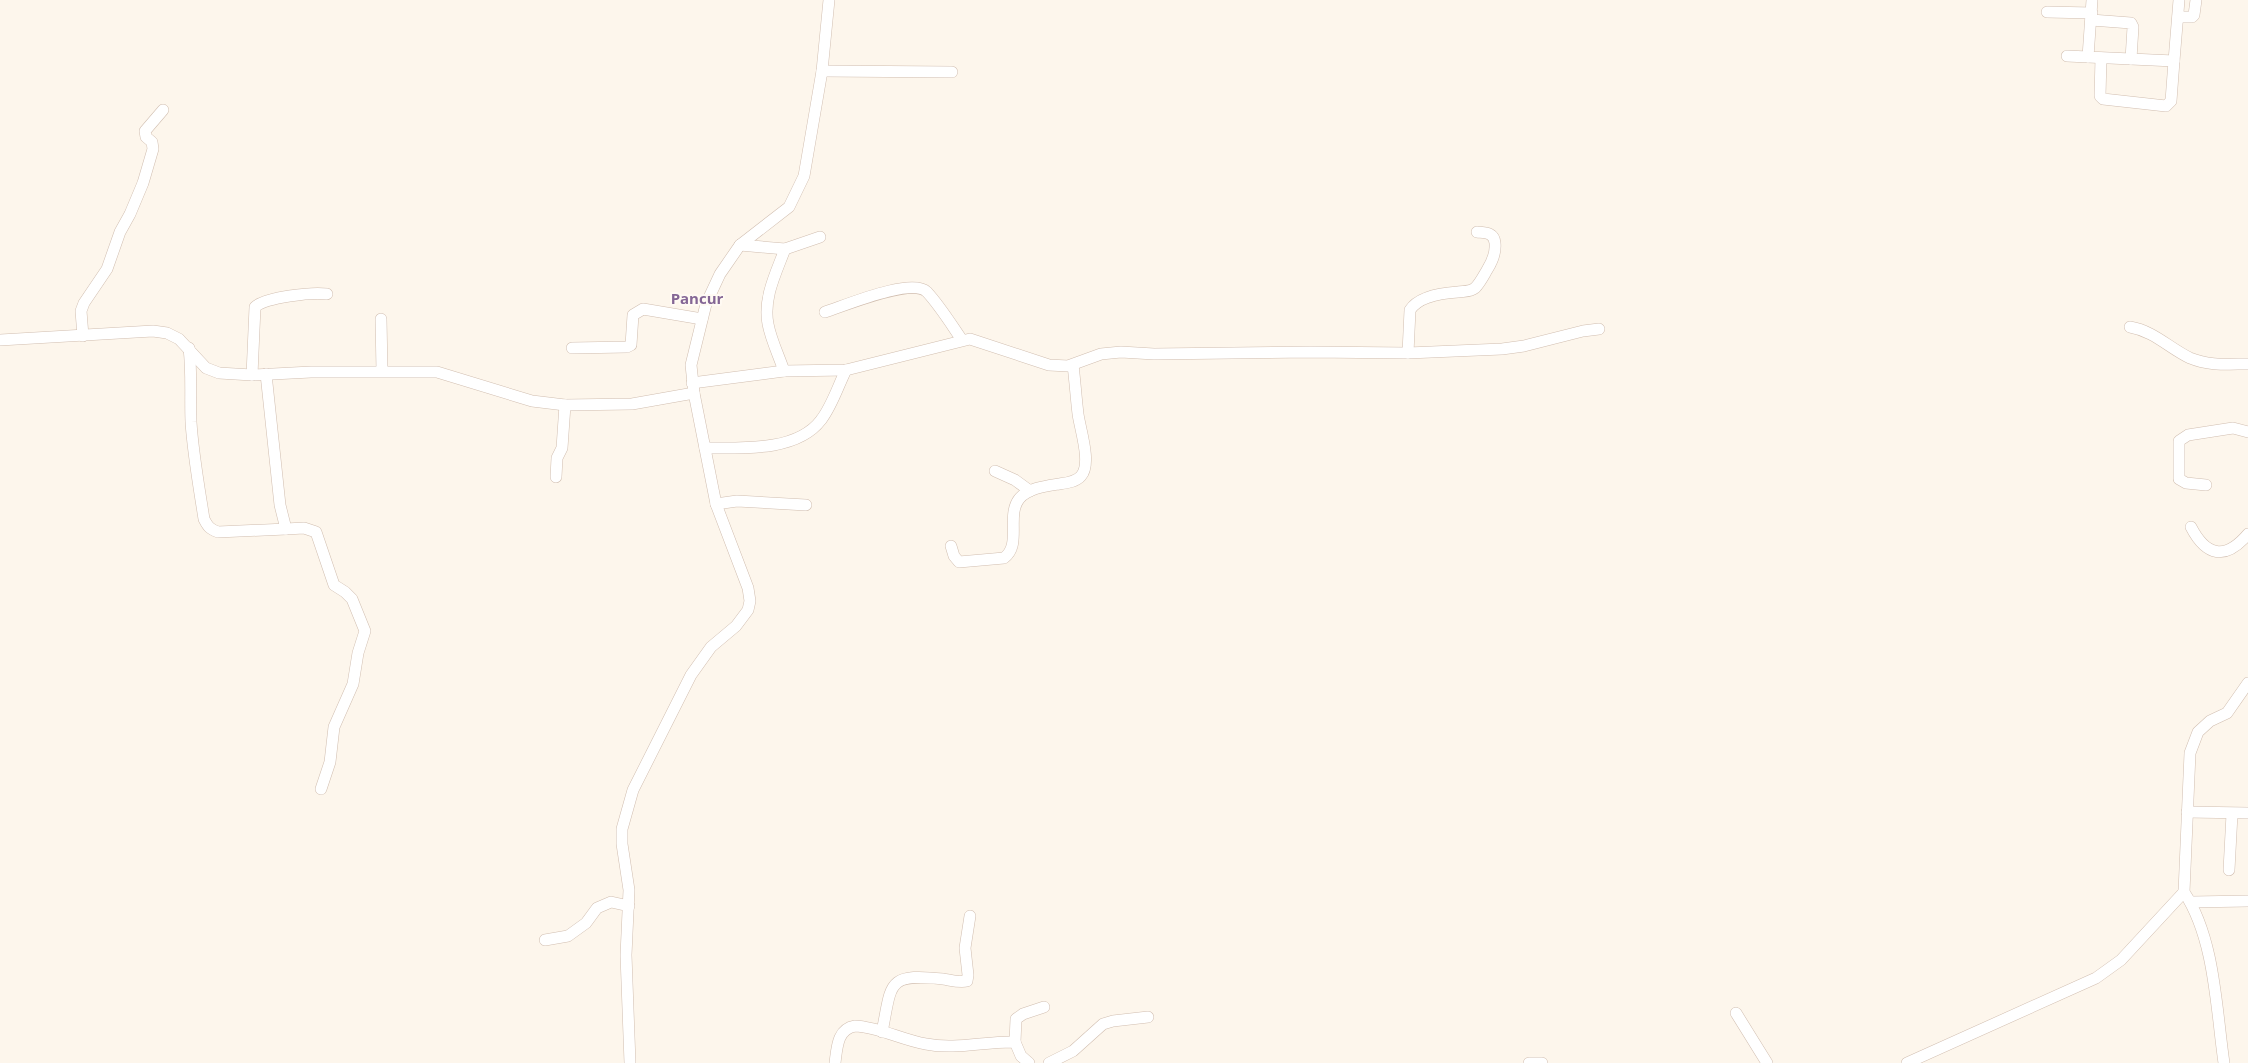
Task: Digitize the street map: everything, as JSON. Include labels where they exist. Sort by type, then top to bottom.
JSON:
[{"type":"street","points":[[630,1063],[626,955],[629,906],[628,876],[621,838],[633,790],[700,660],[711,647],[736,626],[748,610],[750,601],[748,588],[716,504],[693,388],[691,365],[702,319],[720,274],[740,245],[789,207],[804,176],[822,71],[829,0]]},
{"type":"street","points":[[2088,57],[2092,0]]},
{"type":"street","points":[[2100,58],[2100,96],[2103,99],[2166,106],[2171,102],[2179,0]]},
{"type":"street","points":[[2178,17],[2189,17],[2194,15],[2196,0]]},
{"type":"street","points":[[2047,12],[2131,23],[2133,27],[2131,59]]},
{"type":"street","points":[[2067,56],[2174,61]]},
{"type":"street","points":[[822,71],[952,72]]},
{"type":"street","points":[[83,336],[82,311],[84,303],[107,269],[120,232],[130,214],[143,183],[153,149],[152,142],[146,137],[145,131],[163,110]]},
{"type":"street","points":[[1408,353],[1410,310],[1413,306],[1417,302],[1432,296],[1469,291],[1475,288],[1493,259],[1496,244],[1494,238],[1489,233],[1477,232]]},
{"type":"street","points":[[740,245],[785,249],[820,237]]},
{"type":"street","points":[[784,371],[770,332],[767,310],[773,279],[785,249]]},
{"type":"street","points":[[825,312],[903,288],[917,287],[926,291],[962,340]]},
{"type":"street","points":[[252,375],[255,307],[258,304],[277,299],[305,294],[327,294]]},
{"type":"street","points":[[572,348],[627,347],[631,345],[633,338],[633,315],[643,309],[702,319]]},
{"type":"street","points":[[381,319],[382,372]]},
{"type":"street","points":[[2130,328],[2152,334],[2182,353],[2202,362],[2216,364],[2248,364]]},
{"type":"street","points":[[0,340],[153,331],[167,333],[179,339],[189,348],[203,365],[212,371],[252,375],[437,372],[532,401],[565,406],[632,404],[693,388],[784,371],[846,370],[913,354],[962,340],[977,341],[1049,366],[1073,365],[1090,357],[1121,352],[1154,354],[1310,352],[1408,353],[1502,349],[1524,346],[1583,331],[1599,329]]},
{"type":"street","points":[[189,348],[192,371],[191,412],[193,446],[204,519],[207,525],[210,529],[218,532],[304,528],[316,532],[334,585],[345,592],[352,599],[366,631],[358,653],[353,684],[334,727],[330,762],[321,789]]},
{"type":"street","points":[[951,546],[954,556],[959,562],[1004,558],[1010,554],[1013,549],[1013,517],[1019,500],[1030,491],[1074,481],[1081,477],[1086,466],[1073,365]]},
{"type":"street","points":[[705,448],[780,446],[808,431],[822,420],[846,370]]},
{"type":"street","points":[[266,374],[280,505],[286,529]]},
{"type":"street","points":[[556,477],[557,458],[562,448],[565,406]]},
{"type":"street","points":[[2206,485],[2186,482],[2179,479],[2179,441],[2188,435],[2233,428],[2248,432]]},
{"type":"street","points":[[995,471],[1015,480],[1030,491]]},
{"type":"street","points":[[716,504],[737,501],[806,505]]},
{"type":"street","points":[[2191,527],[2197,538],[2210,551],[2221,552],[2242,541],[2248,534]]},
{"type":"street","points":[[1907,1063],[2096,978],[2121,960],[2184,892],[2190,753],[2198,732],[2210,721],[2227,713],[2247,688]]},
{"type":"street","points":[[2187,812],[2232,814],[2248,813]]},
{"type":"street","points":[[2229,870],[2232,814]]},
{"type":"street","points":[[2184,892],[2192,902],[2207,946],[2224,1063]]},
{"type":"street","points":[[2192,902],[2248,901]]},
{"type":"street","points":[[545,940],[568,936],[586,923],[596,908],[611,902],[629,906]]},
{"type":"street","points":[[882,1032],[891,989],[899,980],[906,978],[928,978],[967,981],[968,975],[964,948],[970,916]]},
{"type":"street","points":[[1029,1063],[1021,1056],[1015,1042],[1016,1019],[1023,1014],[1044,1007]]},
{"type":"street","points":[[1736,1013],[1767,1063]]},
{"type":"street","points":[[1049,1063],[1065,1059],[1103,1024],[1112,1021],[1148,1017]]},
{"type":"street","points":[[835,1063],[841,1033],[849,1027],[862,1026],[933,1045],[966,1046],[996,1041],[1015,1042]]},
{"type":"street","points":[[1529,1063],[1542,1063]]},
{"type":"district","name":"Pancur","points":[[697,299]]}]
